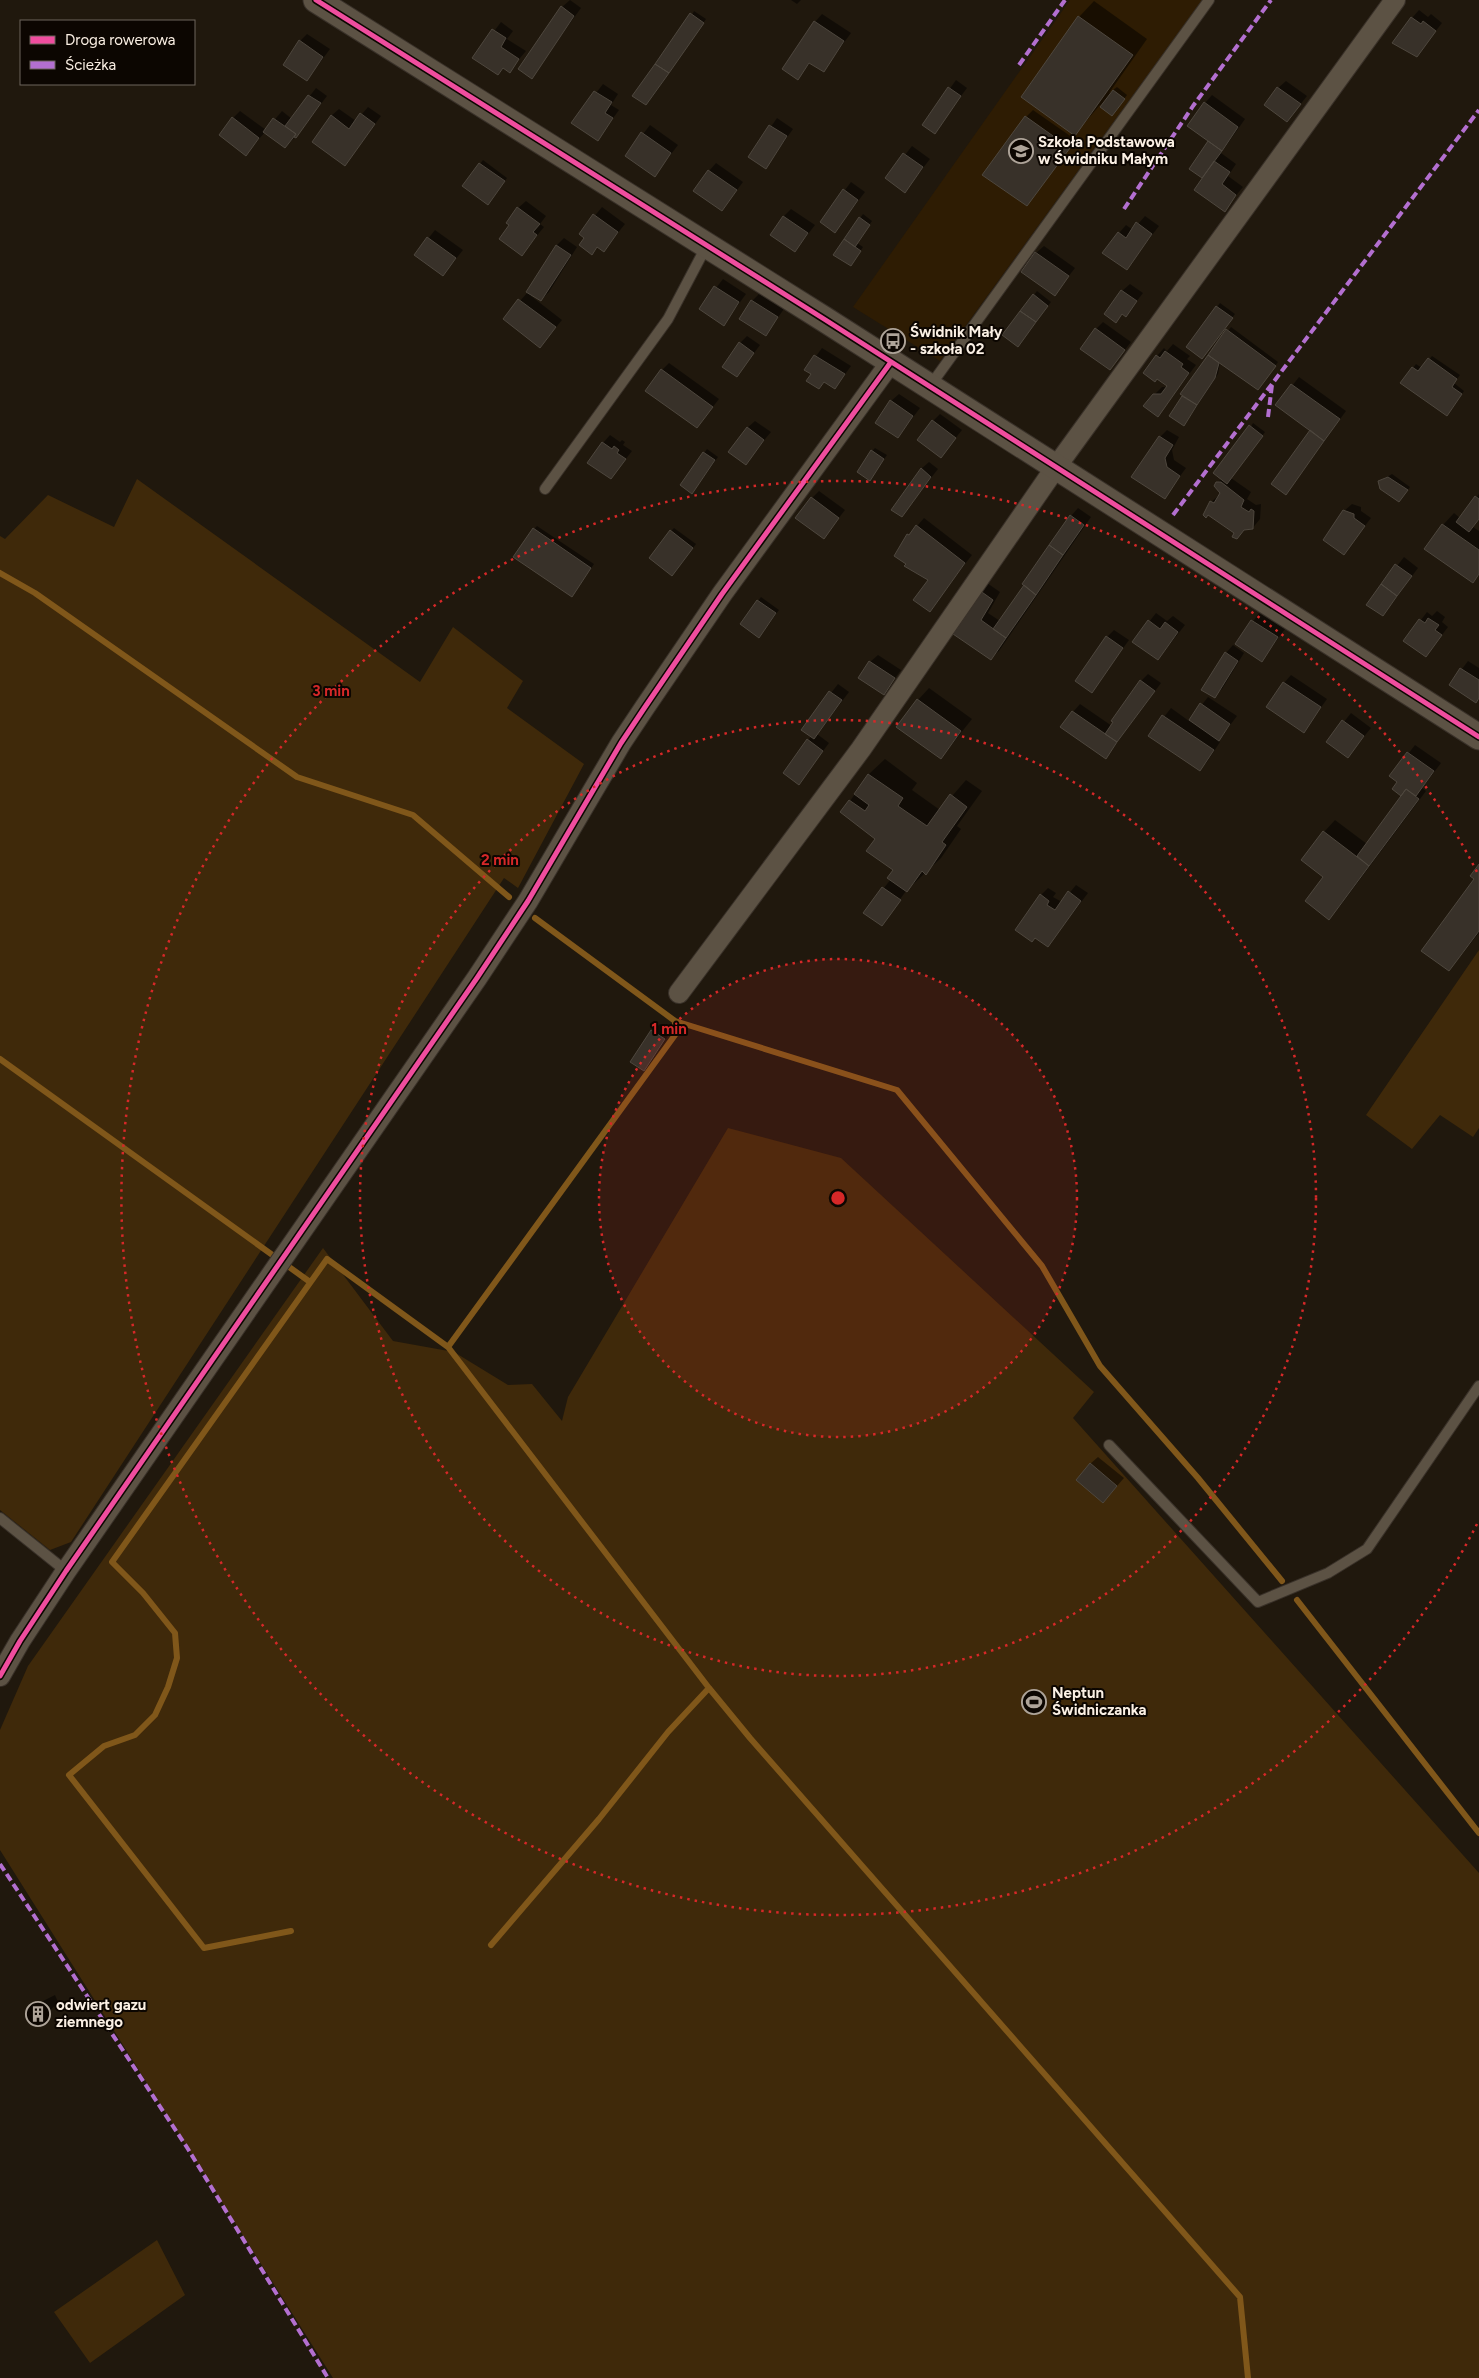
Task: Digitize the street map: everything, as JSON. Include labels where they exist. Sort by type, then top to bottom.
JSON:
[{"type":"street","points":[[316,0],[707,245],[1479,737]]},
{"type":"street","points":[[679,993],[862,749],[1056,467],[1395,0]]},
{"type":"street","points":[[0,1676],[20,1641],[66,1571],[376,1126],[528,902],[620,743],[722,594],[891,362]]},
{"type":"lane","points":[[929,387],[1209,0]]},
{"type":"lane","points":[[544,489],[668,318],[707,245]]},
{"type":"lane","points":[[1109,1445],[1258,1602],[1328,1573],[1366,1549],[1479,1386]]},
{"type":"lane","points":[[0,1518],[66,1571]]},
{"type":"shaded area","points":[[1070,0],[1202,0],[940,361],[853,307]]},
{"type":"shaded area","points":[[137,479],[420,682],[453,627],[523,681],[507,708],[584,764],[518,888],[504,878],[71,1542],[50,1550],[0,1510],[0,536],[5,539],[48,495],[114,527]]},
{"type":"shaded area","points":[[1479,950],[1479,1128],[1473,1137],[1440,1115],[1412,1149],[1366,1115]]},
{"type":"shaded area","points":[[728,1128],[841,1158],[1094,1392],[1073,1418],[1479,1873],[1479,2378],[333,2378],[0,1850],[0,1730],[28,1666],[323,1248],[393,1341],[454,1352],[508,1385],[532,1384],[562,1421],[568,1397]]},
{"type":"shaded area","points":[[157,2240],[185,2295],[90,2363],[54,2312]]},
{"type":"building","points":[[561,6],[574,16],[532,79],[518,69]]},
{"type":"building","points":[[690,13],[704,23],[669,73],[655,64]]},
{"type":"building","points":[[1078,16],[1133,55],[1075,136],[1021,97]]},
{"type":"building","points":[[1411,17],[1421,24],[1423,21],[1436,31],[1417,57],[1392,43]]},
{"type":"building","points":[[814,21],[844,41],[824,72],[809,63],[798,80],[782,69]]},
{"type":"building","points":[[492,29],[506,38],[501,47],[519,59],[510,73],[503,68],[498,75],[472,58]]},
{"type":"building","points":[[299,40],[323,57],[307,81],[283,65]]},
{"type":"building","points":[[655,64],[669,73],[646,105],[632,96]]},
{"type":"building","points":[[948,87],[961,96],[935,134],[922,125]]},
{"type":"building","points":[[1277,87],[1301,104],[1287,122],[1264,105]]},
{"type":"building","points":[[1113,90],[1125,99],[1112,116],[1100,107]]},
{"type":"building","points":[[594,91],[612,102],[605,113],[613,118],[598,141],[571,123]]},
{"type":"building","points":[[308,95],[321,103],[296,138],[294,137],[296,134],[285,126]]},
{"type":"building","points":[[1204,102],[1238,127],[1222,151],[1187,126]]},
{"type":"building","points":[[360,113],[375,124],[345,166],[312,142],[331,115],[349,129]]},
{"type":"building","points":[[1025,116],[1070,148],[1027,206],[982,175]]},
{"type":"building","points":[[232,117],[259,138],[246,156],[219,135]]},
{"type":"building","points":[[273,118],[296,134],[285,148],[263,132]]},
{"type":"building","points":[[769,125],[787,136],[766,169],[748,157]]},
{"type":"building","points":[[641,132],[671,153],[655,177],[625,156]]},
{"type":"building","points":[[1208,141],[1222,151],[1202,178],[1189,169]]},
{"type":"building","points":[[903,153],[923,167],[905,193],[885,178]]},
{"type":"building","points":[[1214,161],[1230,172],[1222,184],[1236,195],[1225,212],[1194,190]]},
{"type":"building","points":[[479,163],[505,181],[488,205],[462,186]]},
{"type":"building","points":[[708,170],[737,190],[722,211],[693,191]]},
{"type":"building","points":[[843,189],[858,200],[835,233],[820,222]]},
{"type":"building","points":[[517,207],[540,224],[533,232],[537,235],[522,256],[499,239],[509,225],[506,223]]},
{"type":"building","points":[[593,214],[618,232],[604,252],[597,247],[592,255],[579,245],[584,238],[579,234]]},
{"type":"building","points":[[783,216],[808,233],[795,252],[770,235]]},
{"type":"building","points":[[859,217],[870,225],[855,247],[844,239]]},
{"type":"building","points":[[1136,222],[1152,234],[1127,270],[1102,253],[1118,232],[1126,238]]},
{"type":"building","points":[[427,237],[456,258],[443,276],[414,255]]},
{"type":"building","points":[[844,239],[861,251],[851,266],[833,255]]},
{"type":"building","points":[[556,245],[571,255],[541,301],[526,292]]},
{"type":"building","points":[[1035,252],[1069,276],[1055,296],[1021,272]]},
{"type":"building","points":[[714,286],[739,302],[724,326],[699,309]]},
{"type":"building","points":[[1121,290],[1137,301],[1126,317],[1122,314],[1116,323],[1104,314]]},
{"type":"building","points":[[1033,294],[1048,306],[1036,322],[1020,311]]},
{"type":"building","points":[[518,299],[556,327],[540,348],[503,319]]},
{"type":"building","points":[[751,300],[778,317],[766,336],[739,319]]},
{"type":"building","points":[[1216,306],[1233,318],[1202,359],[1186,347]]},
{"type":"building","points":[[1020,311],[1036,322],[1018,347],[1002,335]]},
{"type":"building","points":[[1095,328],[1125,350],[1110,370],[1080,349]]},
{"type":"building","points":[[1226,329],[1276,366],[1258,390],[1208,355]]},
{"type":"building","points":[[739,342],[754,353],[737,377],[722,367]]},
{"type":"building","points":[[1165,351],[1183,364],[1181,367],[1189,373],[1158,417],[1143,406],[1153,394],[1161,394],[1167,386],[1157,379],[1155,382],[1143,373],[1156,355],[1160,358]]},
{"type":"building","points":[[814,355],[845,374],[835,389],[824,382],[819,389],[806,381],[811,374],[804,370]]},
{"type":"building","points":[[1208,355],[1219,363],[1215,378],[1197,405],[1180,394]]},
{"type":"building","points":[[1428,358],[1457,379],[1452,387],[1462,394],[1447,416],[1400,383],[1412,367],[1418,371]]},
{"type":"building","points":[[661,369],[713,407],[697,428],[645,391]]},
{"type":"building","points":[[1291,384],[1340,419],[1324,441],[1275,405]]},
{"type":"building","points":[[1182,396],[1197,405],[1184,426],[1169,416]]},
{"type":"building","points":[[890,400],[913,416],[898,438],[875,423]]},
{"type":"building","points":[[932,420],[956,438],[941,458],[917,440]]},
{"type":"building","points":[[1249,425],[1263,436],[1227,484],[1213,473]]},
{"type":"building","points":[[747,427],[764,440],[746,465],[728,452]]},
{"type":"building","points":[[1310,430],[1324,441],[1286,495],[1271,484]]},
{"type":"building","points":[[1159,436],[1173,445],[1165,458],[1167,467],[1180,476],[1165,499],[1131,477]]},
{"type":"building","points":[[602,442],[612,449],[614,446],[619,450],[617,453],[626,459],[611,479],[587,463]]},
{"type":"building","points":[[871,450],[884,459],[870,481],[857,472]]},
{"type":"building","points":[[703,452],[715,460],[692,494],[680,485]]},
{"type":"building","points":[[921,468],[931,477],[902,517],[891,510]]},
{"type":"building","points":[[1388,477],[1408,490],[1399,502],[1380,489],[1378,481]]},
{"type":"building","points":[[1216,482],[1221,482],[1244,500],[1241,507],[1249,512],[1251,509],[1254,511],[1253,529],[1244,530],[1237,539],[1232,537],[1234,533],[1208,515],[1206,518],[1203,515],[1210,501],[1214,503],[1220,493],[1214,486]]},
{"type":"building","points":[[1475,496],[1479,499],[1479,519],[1469,532],[1456,522]]},
{"type":"building","points":[[811,497],[839,518],[824,539],[795,518]]},
{"type":"building","points":[[1343,510],[1354,514],[1354,518],[1365,526],[1344,555],[1323,540]]},
{"type":"building","points":[[1070,515],[1084,525],[1063,555],[1049,545]]},
{"type":"building","points":[[1442,524],[1479,550],[1479,574],[1473,583],[1424,549]]},
{"type":"building","points":[[916,525],[965,563],[930,612],[913,600],[928,580],[904,566],[906,564],[894,556],[907,534],[909,535]]},
{"type":"building","points":[[533,528],[591,568],[572,597],[513,557]]},
{"type":"building","points":[[670,530],[693,548],[672,576],[649,558]]},
{"type":"building","points":[[1049,545],[1063,555],[1036,595],[1022,584]]},
{"type":"building","points":[[1395,564],[1412,576],[1397,596],[1381,584]]},
{"type":"building","points":[[1381,584],[1397,596],[1383,616],[1366,605]]},
{"type":"building","points":[[1024,585],[1036,595],[1006,638],[993,629]]},
{"type":"building","points":[[979,590],[993,600],[981,620],[1006,638],[991,660],[953,634],[975,602],[972,599]]},
{"type":"building","points":[[757,600],[776,613],[759,638],[740,624]]},
{"type":"building","points":[[1428,618],[1439,625],[1435,630],[1442,635],[1426,657],[1403,641],[1419,619],[1425,623]]},
{"type":"building","points":[[1148,620],[1160,629],[1165,622],[1178,632],[1158,660],[1132,642]]},
{"type":"building","points":[[1251,620],[1278,637],[1262,662],[1235,644]]},
{"type":"building","points":[[1106,636],[1123,648],[1092,693],[1075,681]]},
{"type":"building","points":[[1225,652],[1238,661],[1215,698],[1201,690]]},
{"type":"building","points":[[869,661],[895,678],[884,695],[858,678]]},
{"type":"building","points":[[1460,668],[1479,680],[1479,698],[1476,703],[1449,685]]},
{"type":"building","points":[[1140,680],[1155,691],[1117,742],[1105,734],[1113,722],[1111,721]]},
{"type":"building","points":[[1283,682],[1321,707],[1304,733],[1266,707]]},
{"type":"building","points":[[829,691],[842,700],[814,739],[801,730]]},
{"type":"building","points":[[917,699],[961,731],[941,759],[896,727]]},
{"type":"building","points":[[1200,703],[1230,724],[1219,741],[1189,720]]},
{"type":"building","points":[[1072,711],[1117,742],[1106,759],[1060,727]]},
{"type":"building","points":[[1162,715],[1214,750],[1200,771],[1148,736]]},
{"type":"building","points":[[1342,720],[1364,736],[1348,758],[1326,742]]},
{"type":"building","points":[[807,739],[823,751],[799,785],[783,773]]},
{"type":"building","points":[[1407,752],[1434,771],[1416,796],[1406,789],[1401,796],[1392,789],[1397,782],[1389,776]]},
{"type":"building","points":[[868,774],[903,798],[898,806],[927,826],[950,794],[967,807],[942,842],[946,845],[926,875],[922,871],[907,892],[887,878],[893,870],[866,851],[875,839],[840,812],[849,800],[865,811],[869,805],[854,794]]},
{"type":"building","points":[[1406,789],[1419,799],[1369,866],[1357,856]]},
{"type":"building","points":[[1323,831],[1369,866],[1329,920],[1305,901],[1323,877],[1301,860]]},
{"type":"building","points":[[1479,864],[1479,931],[1449,971],[1421,951],[1474,879],[1470,876]]},
{"type":"building","points":[[882,887],[901,900],[882,926],[863,913]]},
{"type":"building","points":[[1068,891],[1081,901],[1048,947],[1035,938],[1032,942],[1015,930],[1040,894],[1049,901],[1047,905],[1055,910]]},
{"type":"building","points":[[651,1030],[665,1039],[644,1071],[630,1062]]},
{"type":"building","points":[[1090,1463],[1117,1486],[1103,1503],[1076,1480]]},
{"type":"building","name":"odwiert gazu ziemnego","points":[[43,2006],[48,2015],[32,2022],[28,2013]]},
{"type":"waterway","points":[[0,573],[35,593],[297,777],[413,815],[509,897]]},
{"type":"waterway","points":[[535,918],[675,1021]]},
{"type":"waterway","points":[[448,1347],[675,1035],[675,1021],[897,1090],[1042,1266],[1100,1366],[1198,1478],[1282,1581]]},
{"type":"waterway","points":[[0,1059],[310,1282]]},
{"type":"waterway","points":[[291,1931],[204,1948],[69,1775],[104,1746],[135,1735],[155,1715],[168,1687],[177,1658],[175,1633],[143,1593],[112,1562],[327,1259],[448,1347],[709,1688],[750,1738],[1240,2297],[1248,2378]]},
{"type":"waterway","points":[[1297,1600],[1479,1833]]},
{"type":"waterway","points":[[491,1945],[599,1819],[668,1732],[709,1688]]},
{"type":"marked path","points":[[1019,65],[1065,0]]},
{"type":"marked path","points":[[1124,209],[1193,106],[1271,0]]},
{"type":"marked path","points":[[1173,515],[1479,110]]},
{"type":"marked path","points":[[1268,417],[1272,385]]},
{"type":"marked path","points":[[0,1864],[188,2149],[328,2378]]},
{"type":"cycle path","points":[[316,0],[824,319],[1479,737]]},
{"type":"cycle path","points":[[0,1676],[20,1641],[66,1571],[477,978],[528,901],[621,743],[645,707],[722,594],[891,362]]},
{"type":"place","name":"Szkoła Podstawowa w Świdniku Małym","points":[[1021,151]]},
{"type":"place","name":"Świdnik Mały - szkoła 02","points":[[893,341]]},
{"type":"place","name":"Neptun Świdniczanka","points":[[1034,1702]]},
{"type":"place","name":"odwiert gazu ziemnego","points":[[38,2014]]}]
